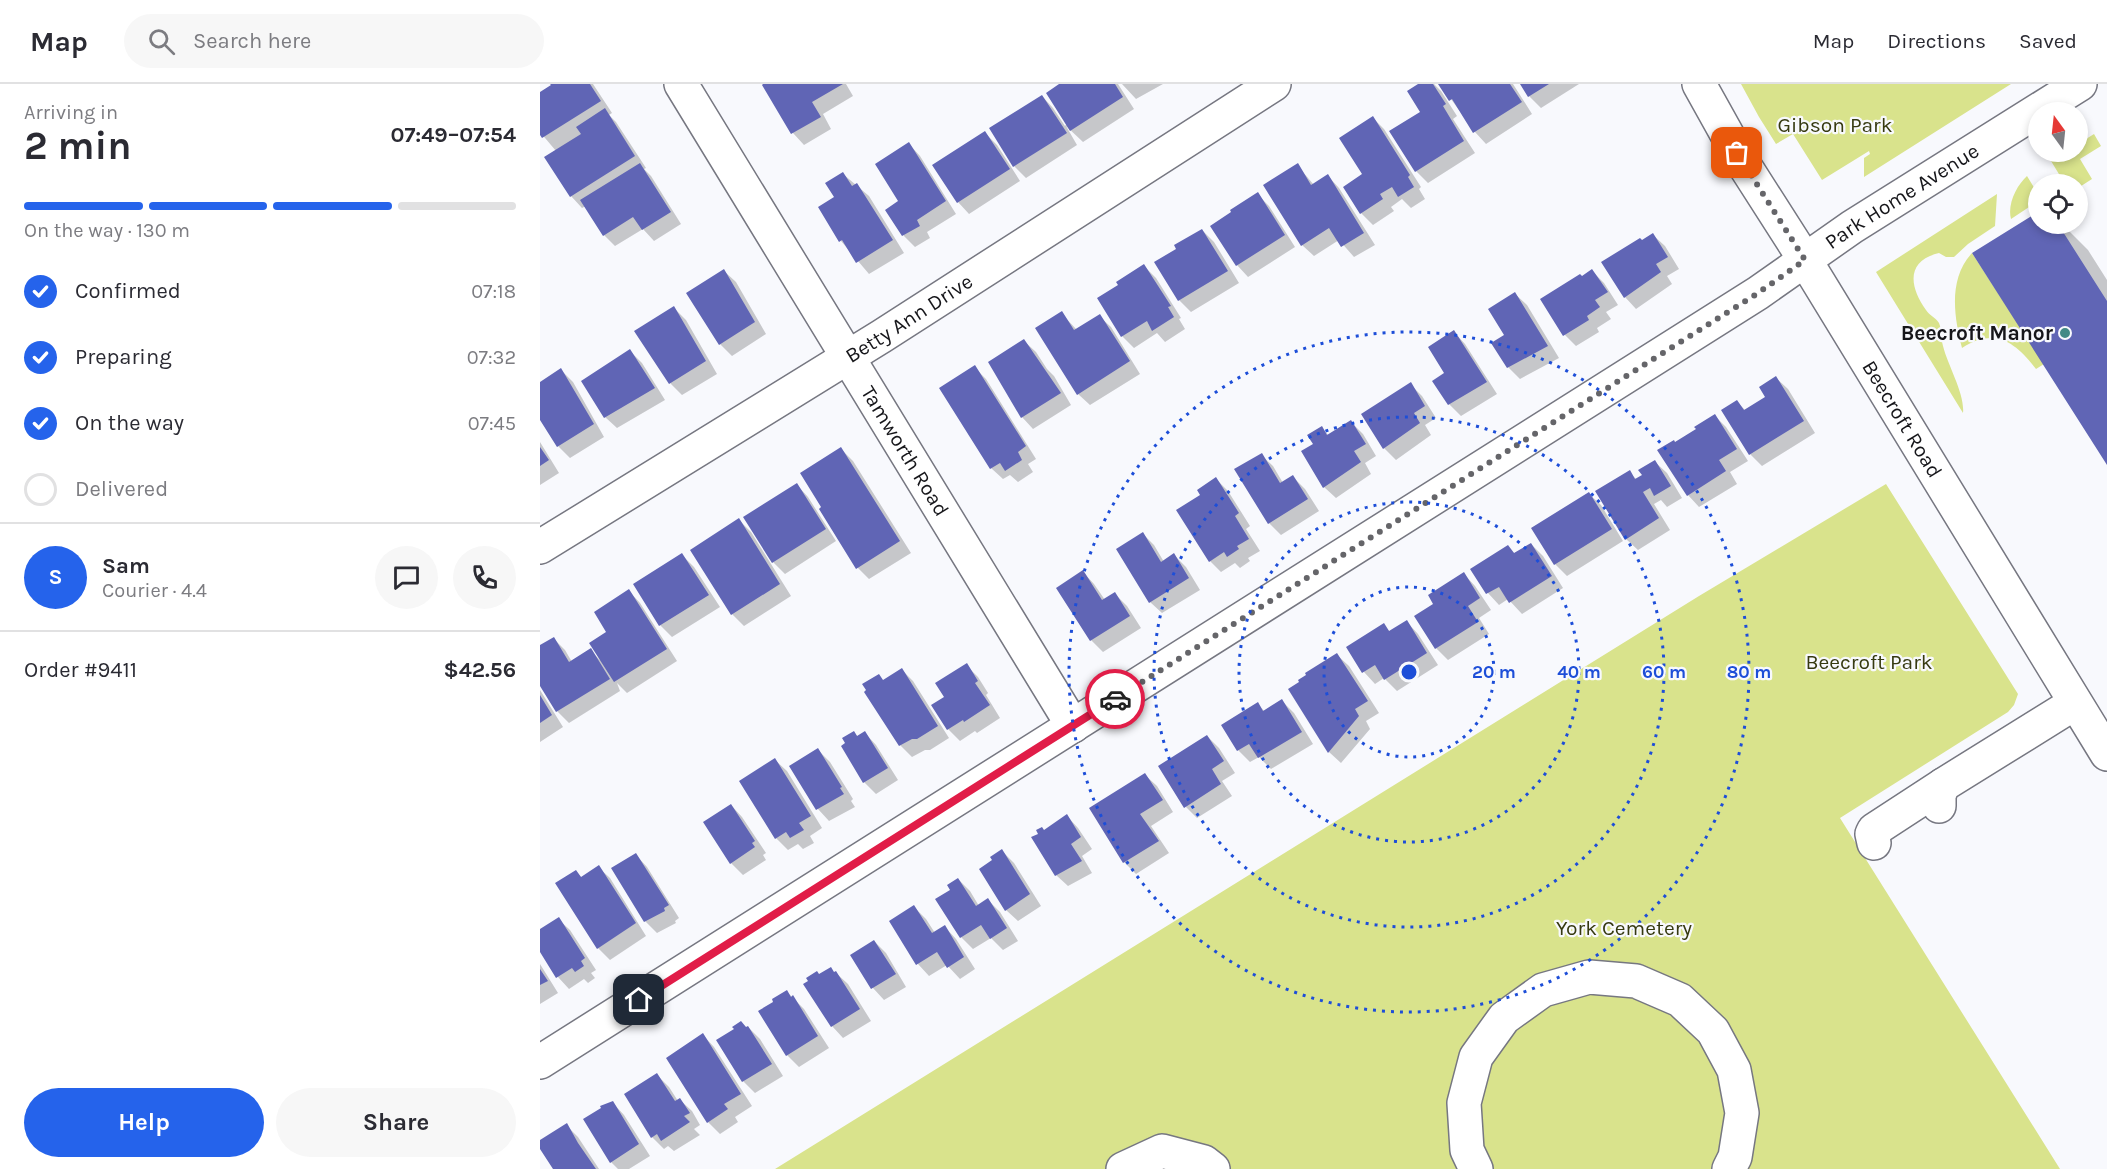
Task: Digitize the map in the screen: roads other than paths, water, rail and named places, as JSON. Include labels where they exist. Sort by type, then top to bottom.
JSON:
[{"type":"street","name":"Tamworth Road","points":[[681,84],[1073,726]]},
{"type":"street","name":"Betty Ann Drive","points":[[540,547],[848,356],[1274,84]]},
{"type":"street","name":"Beecroft Road","points":[[1698,84],[1743,163],[1805,260],[2107,754]]},
{"type":"street","name":"Park Home Avenue","points":[[540,1062],[1738,306],[1852,228],[2080,84]]},
{"type":"street","points":[[1875,843],[1872,834],[1874,830],[1941,796],[1997,757],[1983,745],[1988,733],[2070,695]]},
{"type":"street","points":[[1476,1169],[1467,1150],[1464,1103],[1476,1057],[1504,1018],[1543,990],[1589,977],[1636,981],[1680,1000],[1713,1031],[1734,1070],[1742,1113],[1736,1157],[1730,1169]]},
{"type":"street","points":[[1123,1169],[1162,1151],[1204,1162],[1213,1169]]},
{"type":"place","name":"Beecroft Manor","points":[[2065,333]]},
{"type":"park label","name":"Gibson Park","points":[[1835,125]]},
{"type":"park label","name":"Beecroft Park","points":[[1869,662]]},
{"type":"park label","name":"York Cemetery","points":[[1624,928]]}]
